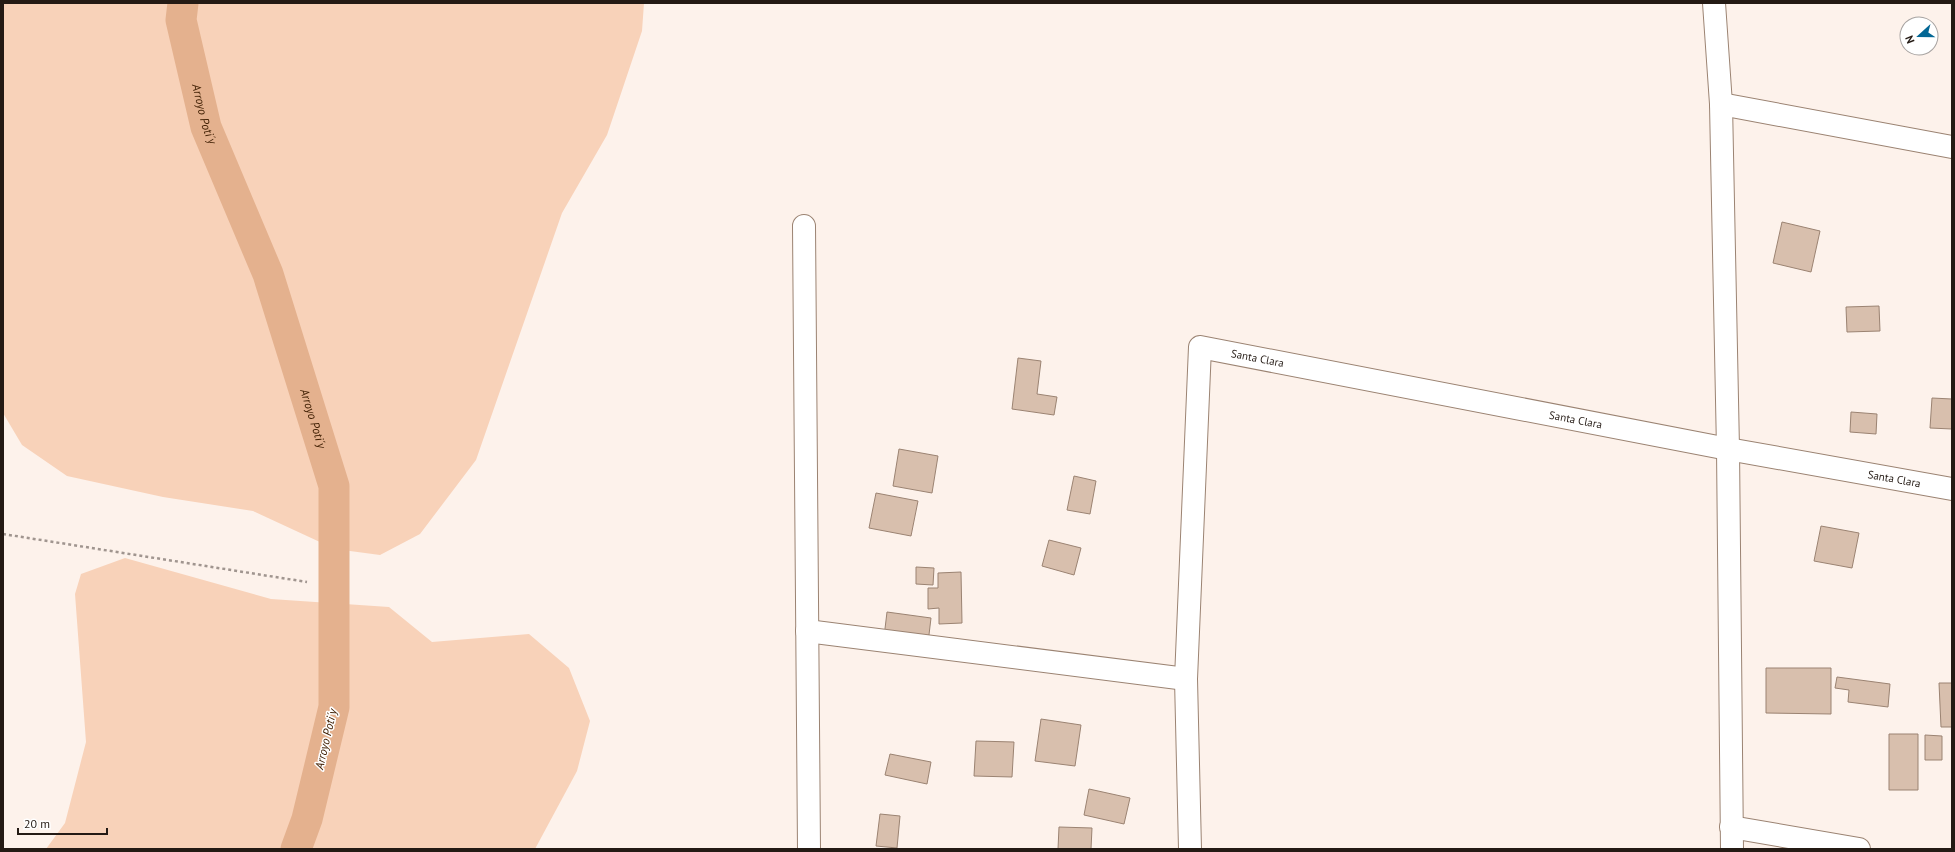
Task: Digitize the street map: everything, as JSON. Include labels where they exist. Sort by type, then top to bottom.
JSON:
[{"type":"street","points":[[1714,3],[1720,104],[1728,449],[1732,849]]},
{"type":"street","points":[[1720,104],[1952,147]]},
{"type":"street","points":[[804,226],[809,849]]},
{"type":"street","name":"Santa Clara","points":[[1186,679],[1200,347],[1728,449],[1952,489]]},
{"type":"street","points":[[807,631],[1186,679],[1190,849]]},
{"type":"street","points":[[1731,827],[1860,849]]},
{"type":"path","points":[[3,534],[307,582]]},
{"type":"shaded area","points":[[3,3],[644,3],[642,31],[607,135],[562,213],[476,460],[420,534],[380,555],[335,549],[253,511],[163,497],[67,476],[22,445],[3,413]]},
{"type":"shaded area","points":[[125,558],[271,599],[389,607],[432,642],[529,634],[569,668],[590,721],[577,771],[535,849],[46,849],[65,823],[86,742],[75,594],[81,574]]},
{"type":"building","points":[[1782,222],[1820,231],[1811,272],[1773,263]]},
{"type":"building","points":[[1879,306],[1880,331],[1847,332],[1846,307]]},
{"type":"building","points":[[1018,358],[1041,361],[1037,394],[1057,397],[1054,415],[1012,409]]},
{"type":"building","points":[[1932,398],[1952,399],[1952,429],[1930,428]]},
{"type":"building","points":[[1851,412],[1877,414],[1876,434],[1850,432]]},
{"type":"building","points":[[899,449],[938,456],[932,493],[893,486]]},
{"type":"building","points":[[1074,476],[1096,481],[1090,514],[1067,510]]},
{"type":"building","points":[[876,493],[918,501],[911,536],[869,528]]},
{"type":"building","points":[[1821,526],[1859,533],[1852,568],[1814,561]]},
{"type":"building","points":[[1049,540],[1081,548],[1074,575],[1042,566]]},
{"type":"building","points":[[916,567],[934,568],[933,585],[916,584]]},
{"type":"building","points":[[961,572],[962,623],[939,624],[939,608],[928,609],[928,588],[938,588],[938,573]]},
{"type":"building","points":[[887,612],[931,618],[928,643],[884,637]]},
{"type":"building","points":[[1766,668],[1831,668],[1831,714],[1766,713]]},
{"type":"building","points":[[1837,677],[1890,684],[1888,707],[1848,702],[1849,690],[1835,688]]},
{"type":"building","points":[[1939,683],[1952,683],[1952,727],[1941,727]]},
{"type":"building","points":[[1041,719],[1081,725],[1075,766],[1035,761]]},
{"type":"building","points":[[1889,734],[1918,734],[1918,790],[1889,790]]},
{"type":"building","points":[[1925,735],[1942,736],[1942,760],[1925,760]]},
{"type":"building","points":[[976,741],[1014,742],[1012,777],[974,776]]},
{"type":"building","points":[[890,754],[931,762],[927,784],[885,775]]},
{"type":"building","points":[[1089,789],[1130,798],[1124,824],[1084,815]]},
{"type":"building","points":[[880,814],[900,816],[897,848],[876,846]]},
{"type":"building","points":[[1059,827],[1092,828],[1091,849],[1058,849]]},
{"type":"waterway","name":"Arroyo Poti´y","points":[[183,3],[181,20],[206,127],[268,274],[334,486],[334,707],[307,819],[296,849]]}]
